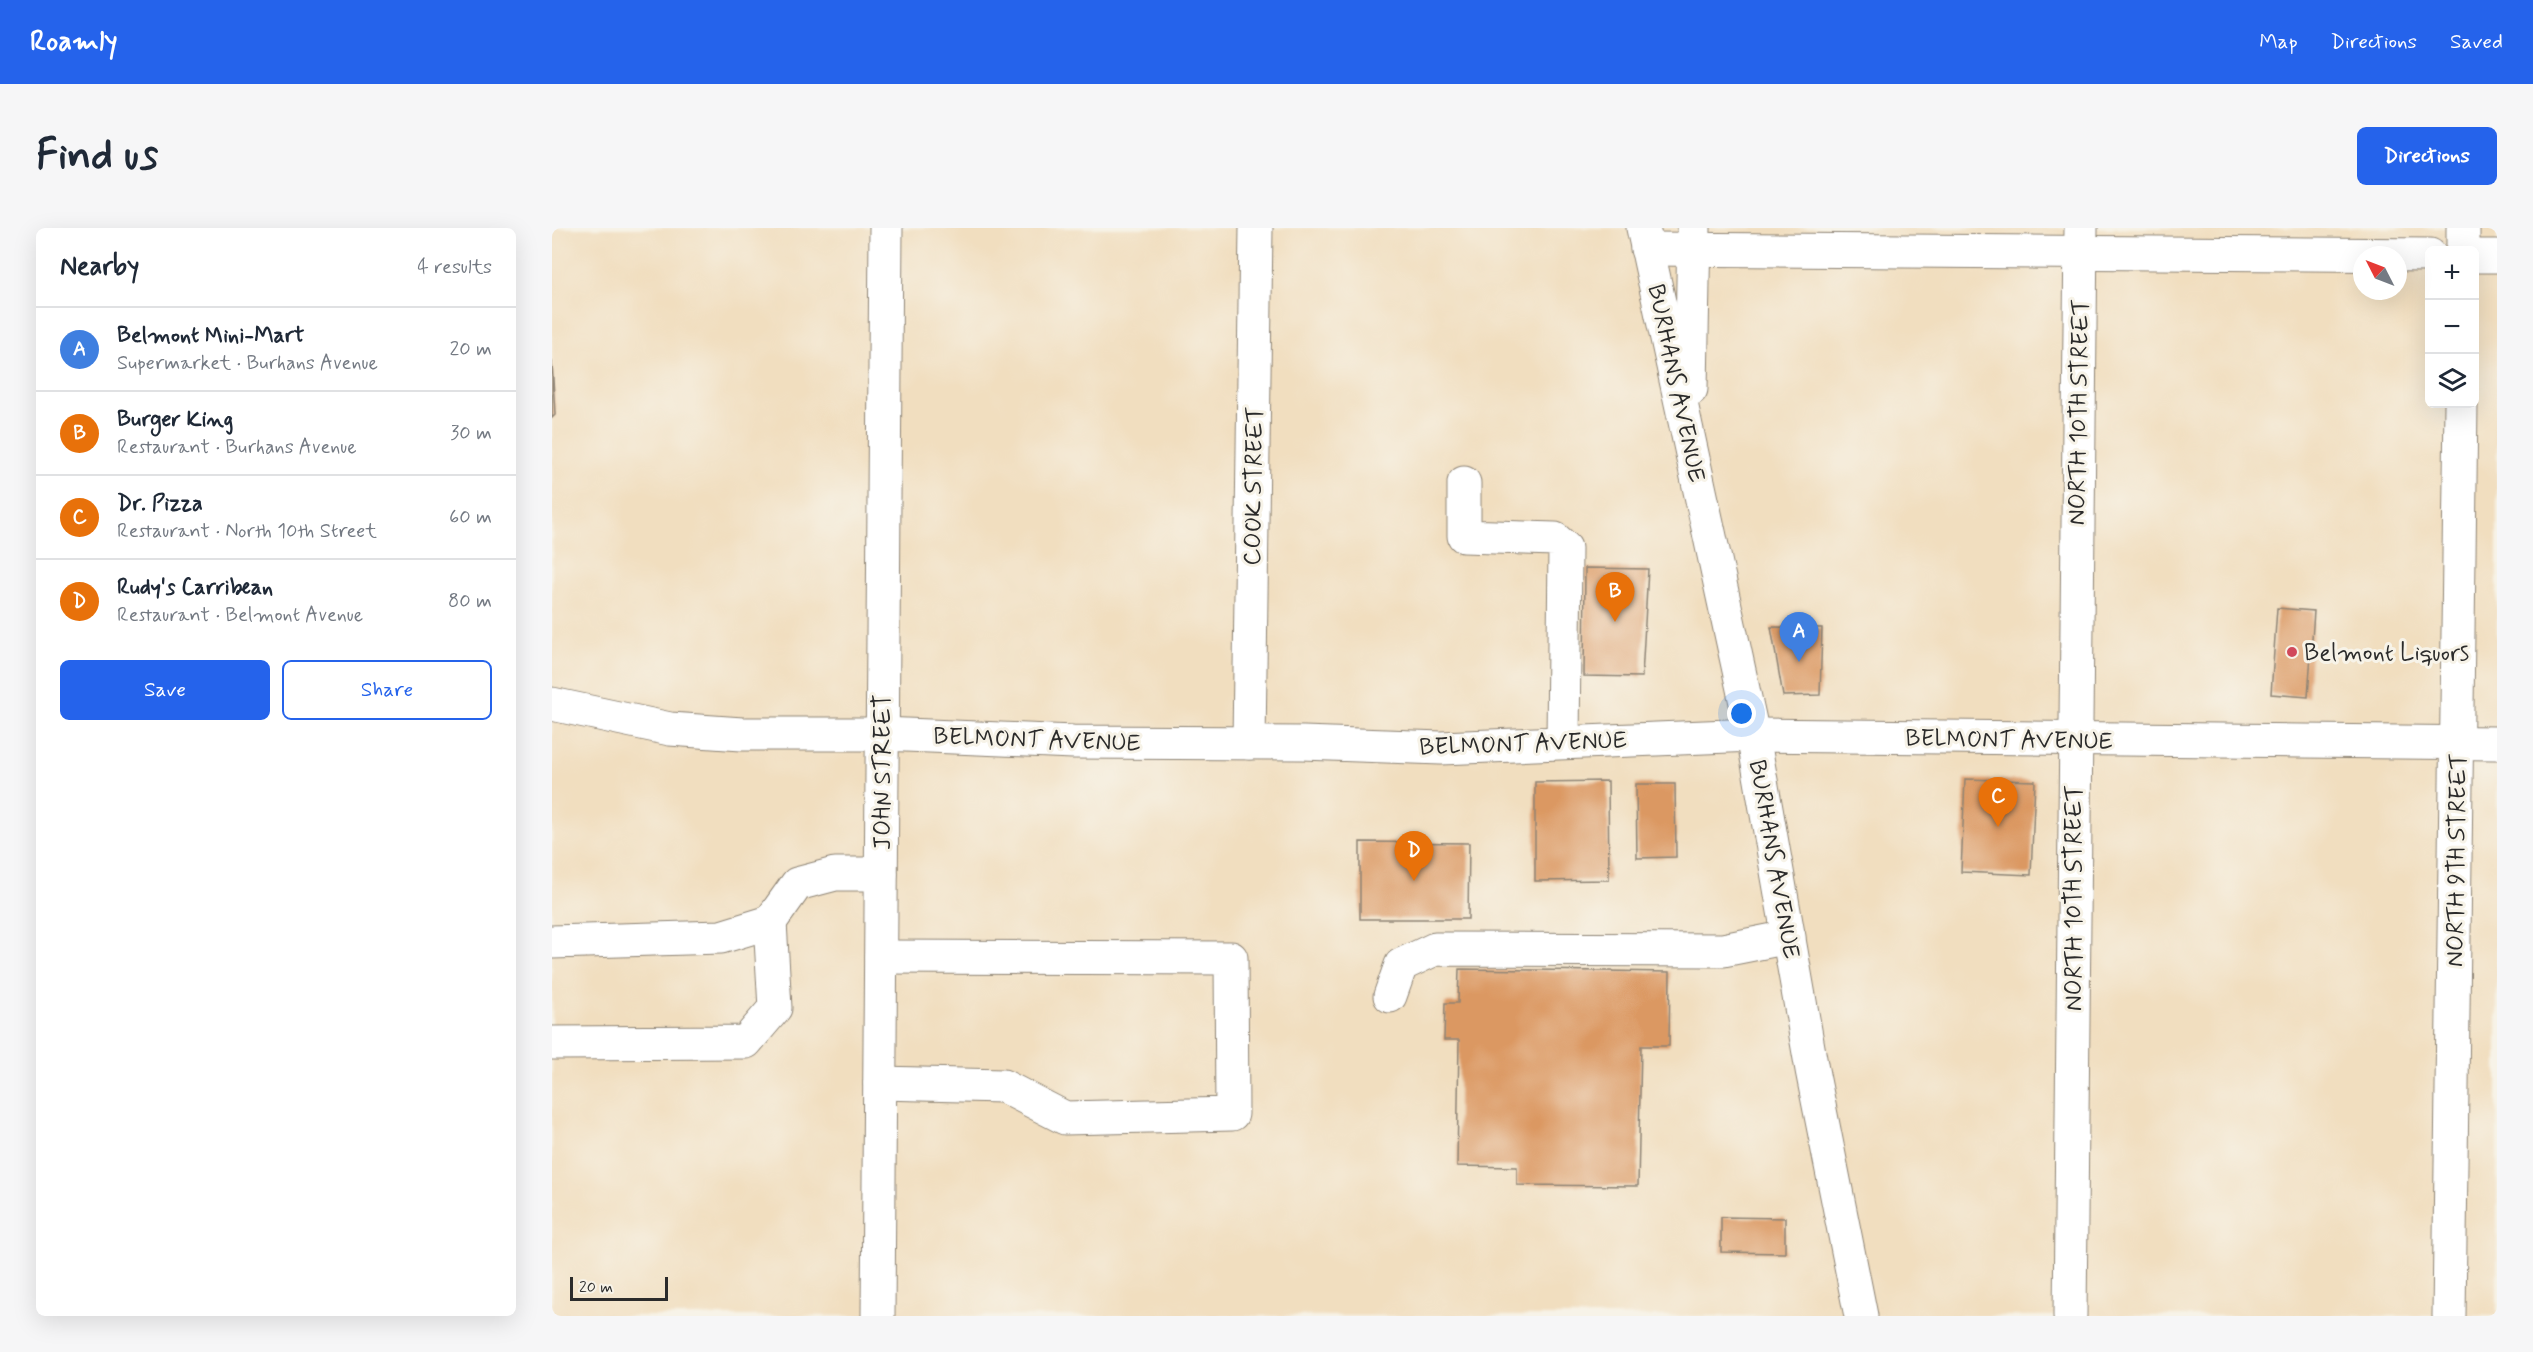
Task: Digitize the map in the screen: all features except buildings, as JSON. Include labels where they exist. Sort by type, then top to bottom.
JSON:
[{"type":"street","name":"JOHN STREET","points":[[878,1316],[886,228]]},
{"type":"street","name":"COOK STREET","points":[[1250,743],[1256,228]]},
{"type":"street","points":[[2463,228],[2463,246]]},
{"type":"street","points":[[1645,238],[2081,240],[2425,255]]},
{"type":"street","name":"BURHANS AVENUE","points":[[1645,238],[1753,735],[1812,1070],[1862,1316]]},
{"type":"street","points":[[1690,445],[1693,239]]},
{"type":"street","name":"NORTH 10TH STREET","points":[[2070,1316],[2074,740],[2081,240]]},
{"type":"street","points":[[2479,256],[2497,256]]},
{"type":"street","name":"NORTH 9TH STREET","points":[[2449,1316],[2462,408]]},
{"type":"street","points":[[1464,483],[1464,536],[1556,539],[1565,549],[1563,742]]},
{"type":"street","name":"BELMONT AVENUE","points":[[552,704],[670,729],[742,734],[882,734],[1073,742],[1250,743],[1441,748],[1753,735],[2497,743]]},
{"type":"street","points":[[552,942],[721,937],[770,922],[797,884],[835,874],[881,874]]},
{"type":"street","points":[[552,1043],[746,1042],[775,1008],[770,922]]},
{"type":"street","points":[[1390,996],[1401,965],[1435,949],[1724,950],[1789,938]]},
{"type":"street","points":[[880,1083],[1003,1086],[1065,1119],[1232,1114],[1231,958],[881,957]]},
{"type":"place","name":"Burger King","points":[[1615,622]]},
{"type":"place","name":"Belmont Liquors","points":[[2292,652]]},
{"type":"place","name":"Belmont Mini-Mart","points":[[1799,662]]},
{"type":"place","name":"Dr. Pizza","points":[[1998,827]]},
{"type":"place","name":"Rudy's Carribean","points":[[1414,881]]}]
